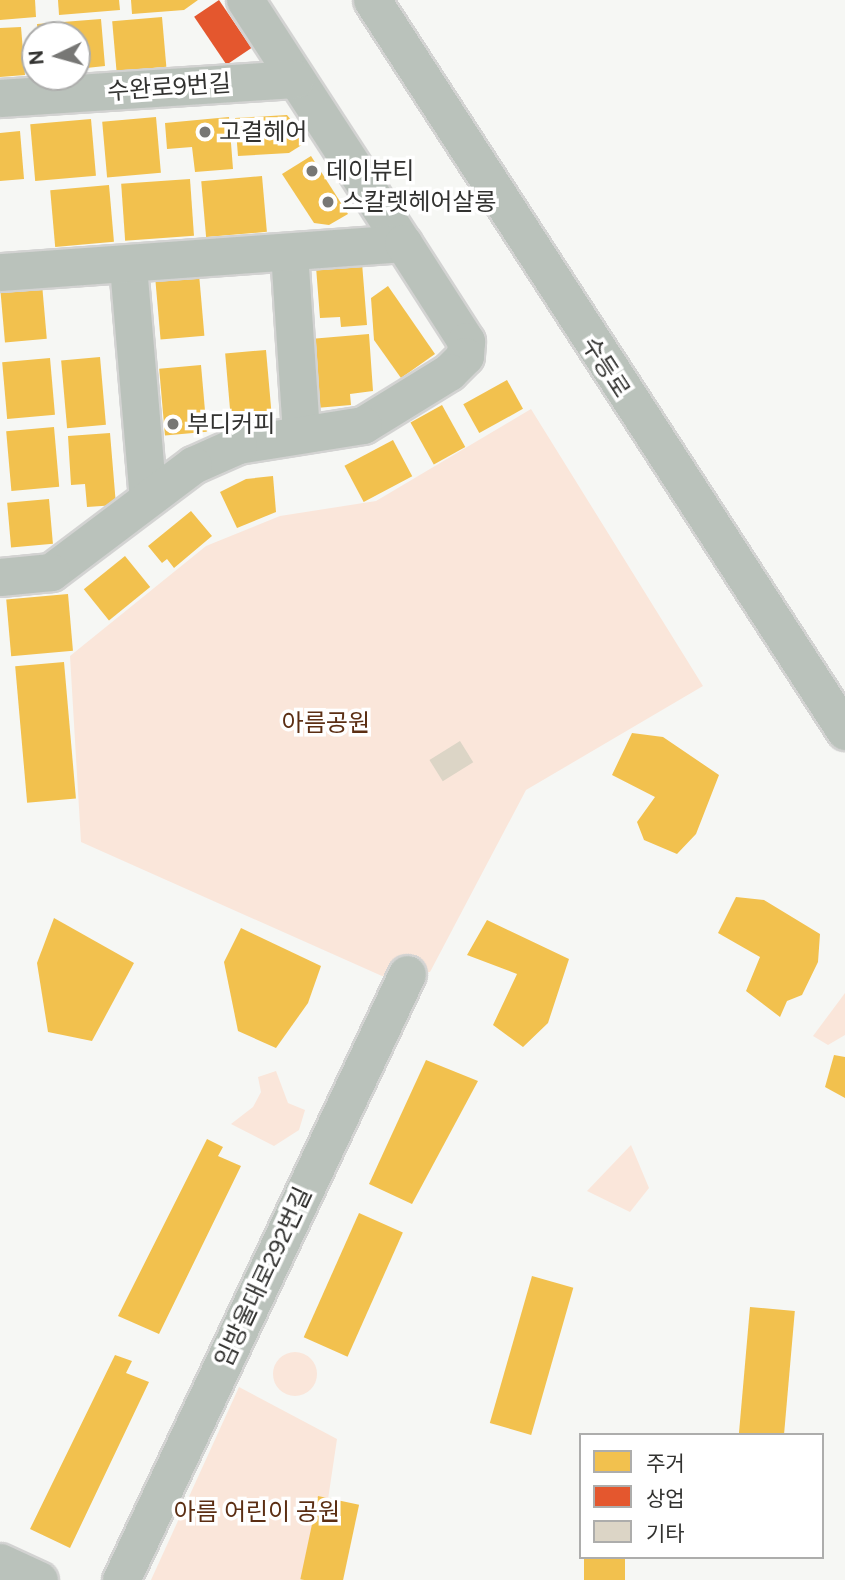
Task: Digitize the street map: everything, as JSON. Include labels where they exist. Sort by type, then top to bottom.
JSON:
[{"type":"street","points":[[0,577],[51,572],[193,465],[238,445],[300,431],[363,425],[465,356],[460,326],[245,0]]},
{"type":"street","name":"수등로","points":[[372,0],[845,731]]},
{"type":"street","name":"수완로9번길","points":[[0,98],[295,79]]},
{"type":"street","points":[[0,272],[128,265],[403,243]]},
{"type":"street","points":[[289,252],[300,431]]},
{"type":"street","points":[[128,265],[148,497]]},
{"type":"street","name":"임방울대로292번길","points":[[121,1580],[407,974]]},
{"type":"street","points":[[0,1562],[39,1580]]},
{"type":"green space","name":"아름공원","points":[[531,409],[703,686],[526,790],[430,972],[382,976],[81,842],[70,656],[206,546],[280,516],[376,501]]},
{"type":"green space","points":[[845,993],[845,1035],[828,1045],[813,1036]]},
{"type":"green space","points":[[276,1071],[288,1103],[305,1110],[299,1130],[274,1146],[231,1124],[253,1107],[261,1092],[258,1077]]},
{"type":"green space","points":[[631,1145],[649,1188],[630,1212],[587,1191]]},
{"type":"green space","points":[[295,1352],[304,1353],[311,1358],[316,1365],[316,1383],[311,1390],[304,1395],[295,1396],[286,1395],[279,1390],[274,1383],[273,1374],[274,1365],[279,1358],[286,1353]]},
{"type":"green space","name":"아름 어린이 공원","points":[[239,1387],[337,1439],[316,1580],[151,1580]]},
{"type":"building: 주거","points":[[0,0],[35,0],[36,17],[0,20]]},
{"type":"building: 주거","points":[[58,0],[119,0],[120,10],[59,15]]},
{"type":"building: 주거","points":[[131,0],[198,0],[184,10],[132,14]]},
{"type":"building: 주거","points":[[162,17],[166,67],[117,71],[112,21]]},
{"type":"building: 주거","points":[[101,19],[105,66],[91,68],[91,21],[75,21]]},
{"type":"building: 주거","points":[[21,27],[21,75],[0,77],[0,28]]},
{"type":"building: 주거","points":[[287,115],[308,141],[289,153],[238,156],[235,118]]},
{"type":"building: 주거","points":[[156,117],[161,173],[107,177],[102,122]]},
{"type":"building: 주거","points":[[229,117],[233,169],[195,172],[192,147],[167,149],[165,123]]},
{"type":"building: 주거","points":[[91,119],[96,176],[35,181],[30,124]]},
{"type":"building: 주거","points":[[20,131],[24,179],[0,181],[0,133]]},
{"type":"building: 주거","points":[[311,156],[348,214],[329,225],[314,223],[282,174]]},
{"type":"building: 주거","points":[[262,176],[267,232],[206,237],[201,181]]},
{"type":"building: 주거","points":[[190,179],[194,236],[125,241],[121,184]]},
{"type":"building: 주거","points":[[109,185],[114,242],[55,247],[50,190]]},
{"type":"building: 주거","points":[[362,263],[367,325],[341,327],[340,317],[320,318],[316,267]]},
{"type":"building: 주거","points":[[199,274],[204,336],[161,340],[155,278]]},
{"type":"building: 주거","points":[[42,284],[47,339],[5,342],[0,288]]},
{"type":"building: 주거","points":[[388,286],[435,354],[401,378],[374,340],[371,298]]},
{"type":"building: 주거","points":[[369,334],[373,391],[350,394],[351,405],[316,408],[310,339]]},
{"type":"building: 주거","points":[[266,350],[271,413],[231,416],[225,354]]},
{"type":"building: 주거","points":[[100,357],[106,425],[67,428],[61,360]]},
{"type":"building: 주거","points":[[50,358],[55,415],[7,419],[2,362]]},
{"type":"building: 주거","points":[[201,365],[207,432],[165,435],[159,369]]},
{"type":"building: 주거","points":[[507,380],[523,409],[479,433],[463,404]]},
{"type":"building: 주거","points":[[442,405],[465,447],[434,464],[411,422]]},
{"type":"building: 주거","points":[[54,427],[59,487],[11,491],[6,431]]},
{"type":"building: 주거","points":[[110,433],[116,505],[87,507],[85,484],[71,485],[68,436]]},
{"type":"building: 주거","points":[[393,440],[412,476],[364,502],[344,466]]},
{"type":"building: 주거","points":[[273,476],[276,512],[237,528],[220,492],[246,479]]},
{"type":"building: 주거","points":[[49,499],[53,544],[11,547],[7,503]]},
{"type":"building: 주거","points":[[191,511],[212,536],[174,568],[167,559],[162,563],[148,546]]},
{"type":"building: 주거","points":[[125,556],[150,587],[109,620],[84,589]]},
{"type":"building: 주거","points":[[68,594],[73,651],[11,656],[6,599]]},
{"type":"building: 주거","points":[[64,662],[76,798],[27,803],[15,666]]},
{"type":"building: 주거","points":[[632,733],[663,737],[719,775],[696,834],[677,854],[644,840],[637,822],[655,797],[612,775]]},
{"type":"building: 주거","points":[[736,897],[764,900],[820,934],[818,962],[802,995],[787,1001],[780,1017],[746,991],[760,957],[718,933]]},
{"type":"building: 주거","points":[[54,918],[134,963],[92,1041],[48,1032],[37,963]]},
{"type":"building: 주거","points":[[487,920],[569,959],[548,1023],[523,1047],[493,1025],[517,974],[467,955]]},
{"type":"building: 주거","points":[[241,928],[321,966],[308,1003],[276,1048],[238,1031],[224,962]]},
{"type":"building: 주거","points":[[834,1055],[845,1057],[845,1098],[825,1087]]},
{"type":"building: 주거","points":[[426,1060],[478,1081],[412,1204],[369,1184]]},
{"type":"building: 주거","points":[[207,1139],[223,1147],[218,1156],[241,1166],[159,1334],[118,1316]]},
{"type":"building: 주거","points":[[359,1213],[403,1233],[348,1357],[304,1337]]},
{"type":"building: 주거","points":[[532,1276],[573,1288],[531,1435],[490,1423]]},
{"type":"building: 주거","points":[[750,1307],[795,1311],[784,1433],[739,1433]]},
{"type":"building: 주거","points":[[115,1355],[132,1361],[126,1373],[149,1382],[70,1548],[30,1529]]},
{"type":"building: 주거","points":[[318,1496],[359,1505],[343,1580],[300,1579]]},
{"type":"building: 주거","points":[[584,1559],[625,1559],[625,1580],[584,1580]]},
{"type":"building: 상업","points":[[219,0],[251,48],[227,65],[194,17]]},
{"type":"building: 기타","points":[[460,741],[473,762],[443,781],[429,760]]},
{"type":"place","name":"고결헤어","points":[[205,132]]},
{"type":"place","name":"데이뷰티","points":[[312,171]]},
{"type":"place","name":"스칼렛헤어살롱","points":[[328,202]]},
{"type":"place","name":"부디커피","points":[[173,424]]}]
